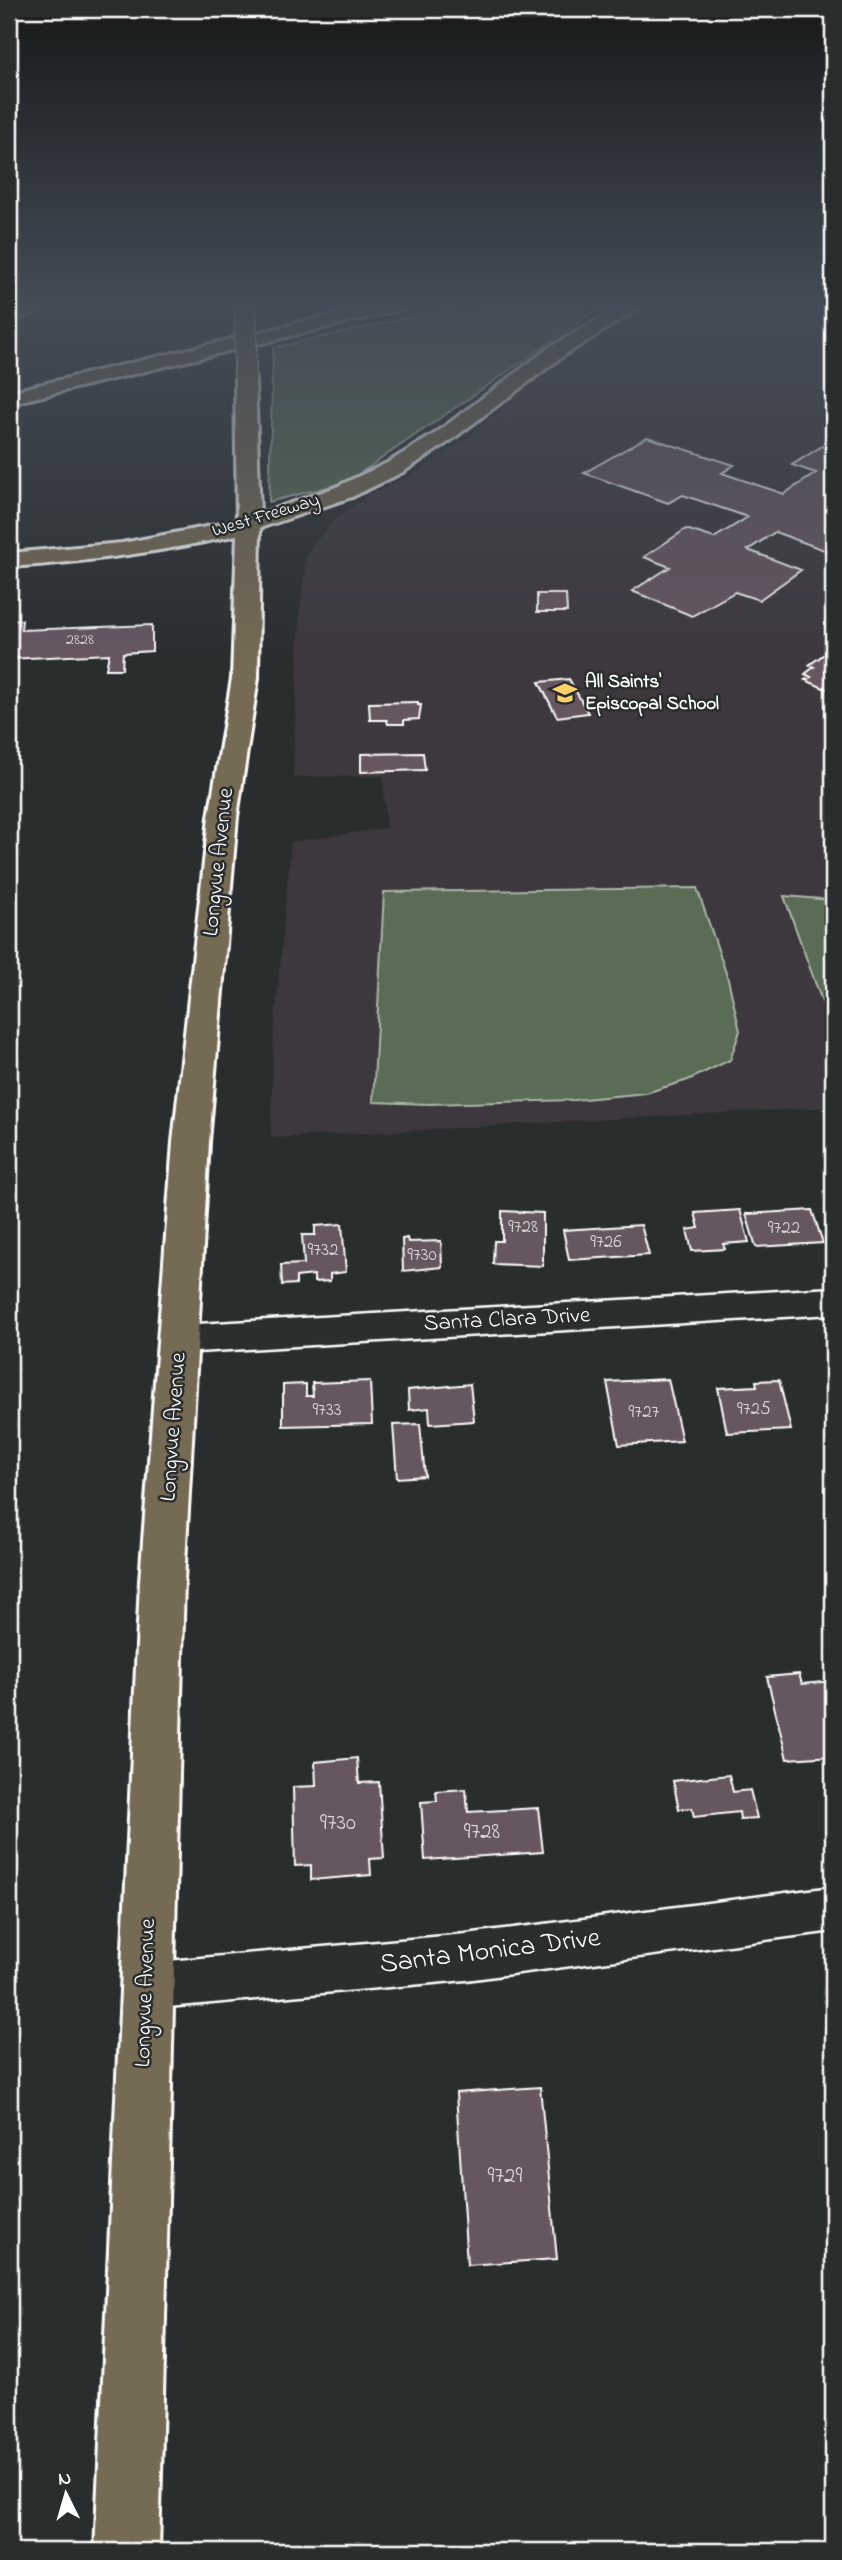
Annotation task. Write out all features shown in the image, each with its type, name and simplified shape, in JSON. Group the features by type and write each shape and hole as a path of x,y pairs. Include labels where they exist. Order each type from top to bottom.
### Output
{"main road":[{"name":"Longvue Avenue","path":"127,2551 162,1581 192,1129 223,817 245,678 249,525 246,424"},
{"name":"West Freeway","path":"9,560 47,558 156,544 249,525 314,503 397,466 459,424"}],"street":[{"name":"Santa Clara Drive","path":"180,1339 833,1301"},
{"name":"Santa Monica Drive","path":"146,1986 466,1957 833,1909"}],"shaded area":[{"name":"All Saints' Episcopal School","path":"483,424 833,424 833,1107 271,1138 273,1043 291,842 386,828 383,776 293,777 300,611 307,552 333,521 368,495 414,474"}],"green space":[{"path":"271,424 431,424 347,482 269,502"},
{"path":"697,888 728,979 740,1031 730,1060 688,1080 646,1093 574,1100 430,1104 373,1102 384,892"},
{"path":"784,896 833,900 833,1032"}],"building":[{"path":"647,437 734,465 722,473 784,494 816,473 792,465 827,443 833,444 833,547 827,551 775,532 748,550 801,570 759,600 735,592 692,616 632,591 670,567 644,557 686,529 714,538 748,517 683,495 668,503 584,473"},
{"path":"537,594 566,594 567,612 537,612"},
{"path":"9,620 22,620 21,630 152,625 152,651 123,653 122,669 106,669 109,654 9,659"},
{"path":"833,648 833,692 805,680 811,677 805,674 814,667 809,665"},
{"path":"569,679 588,713 557,717 539,682"},
{"path":"418,702 418,705 421,705 419,719 404,720 404,724 370,720 369,703"},
{"path":"423,753 425,770 361,772 361,754"},
{"path":"740,1210 749,1242 723,1244 725,1249 692,1251 687,1230 699,1228 695,1213"},
{"path":"812,1210 823,1243 756,1247 746,1214"},
{"path":"502,1211 543,1213 543,1266 493,1264 494,1241 502,1241"},
{"path":"342,1224 346,1272 330,1274 330,1281 314,1282 314,1275 296,1277 296,1284 282,1285 281,1265 304,1264 302,1235 315,1235 315,1226"},
{"path":"641,1225 649,1255 569,1260 563,1230"},
{"path":"407,1238 408,1242 441,1241 442,1267 403,1271 402,1239"},
{"path":"668,1379 682,1441 619,1445 607,1382"},
{"path":"779,1380 791,1430 727,1433 718,1388 757,1386 756,1381"},
{"path":"370,1381 372,1424 283,1426 283,1385 306,1384 306,1396 313,1396 312,1383"},
{"path":"470,1384 474,1421 430,1424 429,1408 409,1410 408,1390"},
{"path":"420,1424 425,1476 397,1478 393,1425"},
{"path":"799,1674 802,1684 833,1681 833,1756 787,1759 767,1677"},
{"path":"357,1758 359,1783 379,1782 384,1858 370,1859 371,1875 311,1880 311,1865 295,1866 293,1787 316,1786 315,1762"},
{"path":"729,1775 733,1792 750,1790 757,1818 740,1819 739,1812 694,1817 692,1808 679,1809 673,1781"},
{"path":"466,1789 468,1812 538,1808 543,1852 425,1860 421,1802 437,1801 436,1791"},
{"path":"540,2087 557,2259 467,2265 456,2093"}],"place":[{"name":"All Saints' Episcopal School","path":"565,693"}]}
